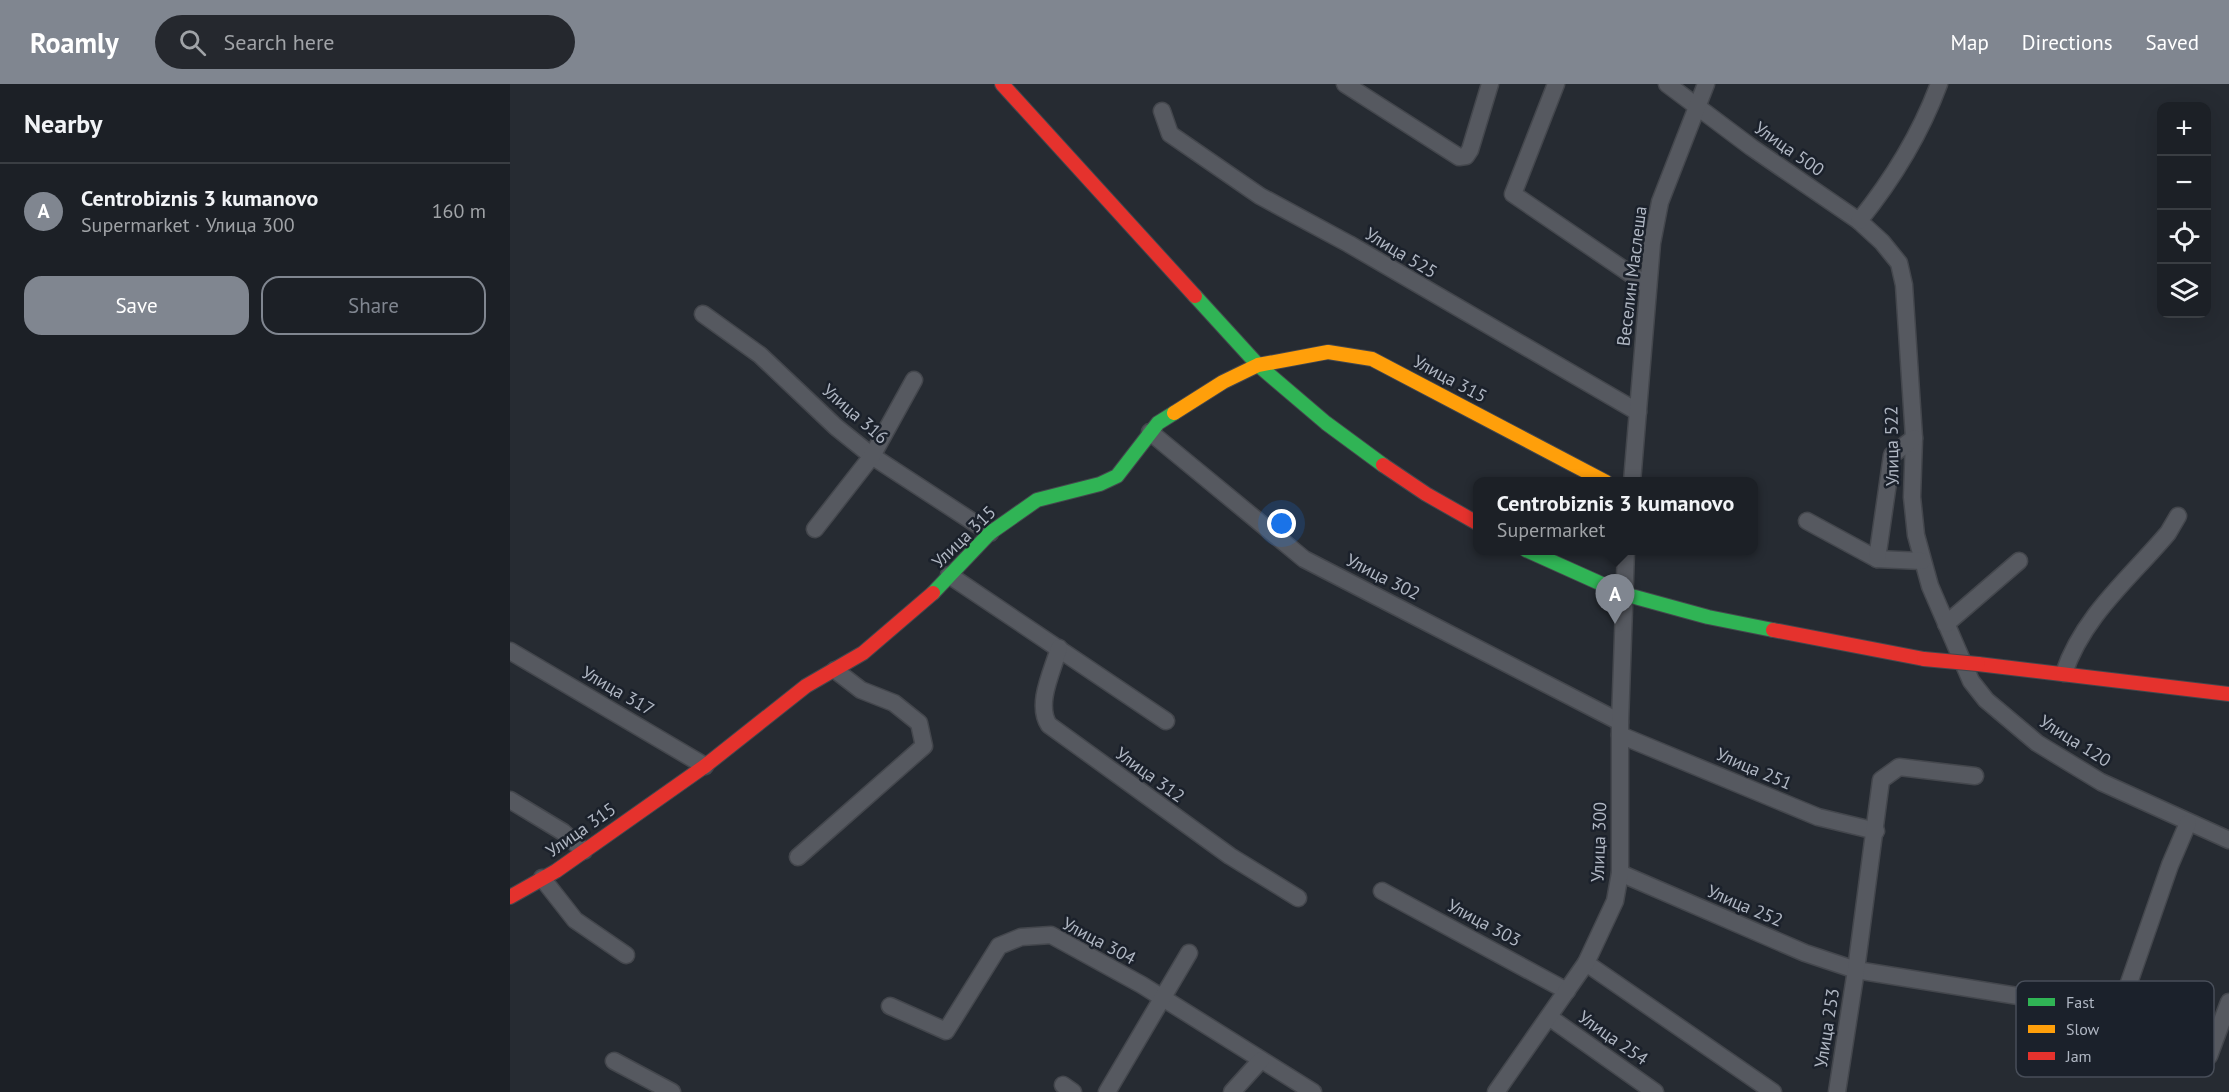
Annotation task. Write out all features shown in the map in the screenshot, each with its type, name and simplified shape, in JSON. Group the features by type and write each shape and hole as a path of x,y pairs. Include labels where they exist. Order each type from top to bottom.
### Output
{"main road":[{"path":"1002,84 1258,365 1326,423 1373,458 1426,494 1473,521"},
{"name":"Улица 315","path":"510,897 584,851 705,766 806,686 863,653 896,628 990,533 1037,500 1100,484 1117,476 1158,423 1186,403 1258,365 1328,352 1372,359 1595,477"},
{"path":"1537,555 1624,594 1771,631 1924,659 2064,673 2229,694"}],"street":[{"path":"1346,84 1459,157 1466,156 1470,150 1490,84"},
{"path":"1556,84 1513,194 1648,286"},
{"path":"1667,84 1698,108"},
{"name":"Веселин Маслеша","path":"1632,477 1652,243 1660,202 1706,84"},
{"path":"1859,221 1886,188 1908,150 1939,84"},
{"name":"Улица 500","path":"1698,108 1859,221"},
{"name":"Улица 525","path":"1162,111 1170,134 1260,196 1349,244 1638,412"},
{"name":"Улица 522","path":"1859,221 1882,242 1899,263 1904,285 1914,438 1912,496 1916,535 1922,561 1946,624"},
{"name":"Улица 316","path":"703,315 760,355 836,427 872,456 990,533"},
{"path":"815,530 872,456 914,380"},
{"name":"Улица 302","path":"1150,432 1304,559 1620,728"},
{"path":"1877,560 1892,455 1914,438"},
{"path":"2064,673 2071,652 2085,627 2168,533 2178,516"},
{"path":"1807,521 1877,560 1922,561"},
{"path":"1624,594 1626,555"},
{"path":"1946,624 2019,561"},
{"path":"949,575 1166,721"},
{"name":"Улица 300","path":"1496,1092 1586,963 1615,901 1620,873 1620,728 1624,594"},
{"name":"Улица 120","path":"1946,624 1971,681 1986,700 2037,743 2101,782 2229,840"},
{"name":"Улица 312","path":"1059,648 1043,705 1044,718 1049,725 1230,856 1298,898"},
{"name":"Улица 317","path":"510,651 705,766"},
{"path":"798,857 924,746 919,723 894,703 861,690 835,670"},
{"name":"Улица 251","path":"1620,728 1818,817 1876,831"},
{"path":"1856,970 1881,780 1899,767 1975,776"},
{"path":"510,800 563,832 584,851"},
{"name":"Улица 252","path":"2130,981 2170,865 2188,823"},
{"name":"Улица 252","path":"1620,873 1806,953 1856,970 2016,996"},
{"path":"542,878 575,920 626,955"},
{"name":"Улица 303","path":"1382,891 1567,991"},
{"name":"Улица 304","path":"890,1006 946,1031 999,946 1021,937 1051,935 1162,999 1313,1092"},
{"path":"1107,1092 1189,953"},
{"path":"1586,963 1773,1092"},
{"name":"Улица 253","path":"1837,1092 1856,970"},
{"path":"2214,1041 2229,1002"},
{"name":"Улица 254","path":"1549,1017 1655,1092"},
{"path":"1232,1092 1260,1060"},
{"path":"614,1061 672,1092"}],"traffic: fast":[{"path":"1195,296 1258,365 1326,423 1383,465"},
{"path":"933,593 990,533 1037,500 1100,484 1117,476 1158,423 1174,413"},
{"path":"1537,555 1624,594 1708,617 1773,630"}],"traffic: slow":[{"path":"1174,413 1223,382 1258,365 1328,352 1372,359 1596,477"}],"traffic: jam":[{"path":"1002,84 1195,296"},
{"path":"1383,465 1426,494 1473,521"},
{"path":"510,897 556,871 705,766 806,686 863,653 933,593"},
{"path":"1773,630 1924,659"},
{"path":"1924,659 1978,664"},
{"path":"1978,664 2229,694"}],"place":[{"name":"Centrobiznis 3 kumanovo","path":"1615,624"}]}
